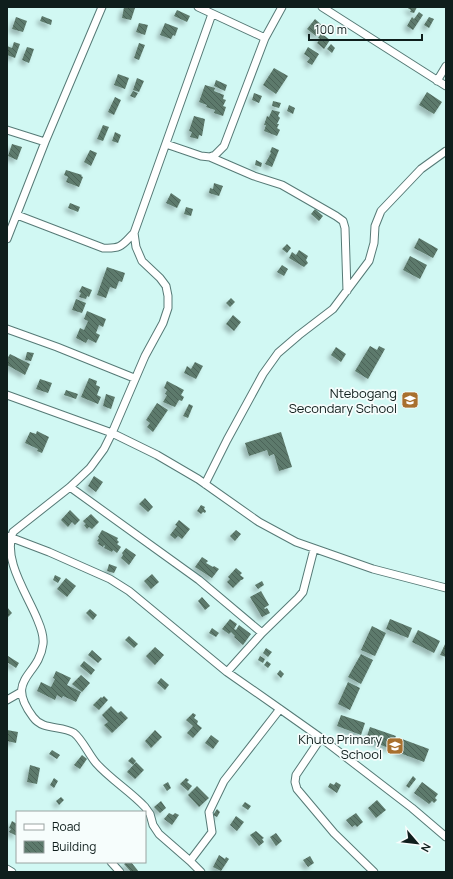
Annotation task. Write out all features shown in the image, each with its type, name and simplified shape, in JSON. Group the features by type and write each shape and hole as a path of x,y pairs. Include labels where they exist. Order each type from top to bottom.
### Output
{"street":[{"path":"7,239 45,142 102,7"},
{"path":"198,7 265,38"},
{"path":"210,157 215,155 224,146 265,38 282,7"},
{"path":"322,7 446,86"},
{"path":"17,215 103,248 114,249 120,247 134,233 212,14"},
{"path":"437,81 446,66"},
{"path":"7,130 45,142"},
{"path":"166,144 201,156 210,157 254,176 282,185 336,216 343,222 345,228 347,291"},
{"path":"205,484 227,440 264,374 278,353 332,309 369,261 374,243 375,226 381,211 421,169 446,152"},
{"path":"134,233 136,247 142,261 160,278 166,286 168,308 163,323 134,378 104,449 90,468 70,487 16,529 9,537 11,554 16,571 35,614 44,642 40,657 22,686 22,692 26,706 38,723 43,726 76,735 95,762 145,807 150,814 153,825 159,834 190,861 200,872"},
{"path":"7,329 134,378"},
{"path":"7,395 112,433 156,455 205,484 280,535 314,549 373,569 446,588"},
{"path":"70,487 199,580 262,633"},
{"path":"9,537 49,552 118,583 130,591 227,672 321,738 446,836"},
{"path":"227,672 262,633 303,592 314,549"},
{"path":"7,700 22,692"},
{"path":"190,861 212,832 209,812 224,781 280,708"},
{"path":"321,738 296,775 295,782 297,789 334,833 374,872"},
{"path":"112,863 120,872"},
{"path":"7,869 12,872"}],"building":[{"path":"124,7 135,8 131,20 122,18"},
{"path":"406,7 417,7 414,13 410,12 411,10"},
{"path":"177,10 190,16 187,22 174,16"},
{"path":"419,12 423,15 413,30 407,26 412,17 414,19"},
{"path":"42,16 52,20 51,25 40,21"},
{"path":"16,17 27,21 23,32 12,29"},
{"path":"429,17 434,19 429,28 424,25"},
{"path":"315,19 324,27 316,36 307,29"},
{"path":"139,23 148,25 145,35 136,32"},
{"path":"165,23 178,28 175,36 173,35 171,39 160,35"},
{"path":"321,33 330,40 324,49 317,43 320,39 318,38"},
{"path":"14,42 20,44 15,58 7,55 7,46 12,48"},
{"path":"139,43 145,45 139,60 134,58"},
{"path":"331,44 335,48 332,53 327,49"},
{"path":"27,47 34,49 29,63 22,60"},
{"path":"308,47 319,54 312,65 307,62 310,58 304,54"},
{"path":"274,68 288,76 276,94 263,85"},
{"path":"118,74 129,78 125,89 114,85"},
{"path":"137,78 144,81 139,92 133,90"},
{"path":"216,80 227,85 225,91 214,86"},
{"path":"205,85 215,88 214,91 224,95 223,99 226,100 223,106 226,107 223,116 214,113 215,110 206,107 207,105 199,102"},
{"path":"133,91 138,93 135,98 130,96"},
{"path":"427,92 442,102 434,114 419,105"},
{"path":"254,93 262,96 259,103 252,100"},
{"path":"115,97 121,100 114,115 108,112"},
{"path":"273,101 281,103 279,108 272,106"},
{"path":"289,105 295,108 293,114 287,111"},
{"path":"272,110 280,112 278,116 280,118 277,124 279,124 277,128 280,130 277,136 264,131 267,116 269,117"},
{"path":"194,116 205,119 202,136 199,135 198,139 190,137 192,132 189,131"},
{"path":"103,125 109,127 103,141 97,139"},
{"path":"115,132 121,135 118,143 112,141"},
{"path":"12,144 22,147 17,160 8,156"},
{"path":"272,147 279,150 272,167 265,164 271,153"},
{"path":"90,150 97,153 91,166 84,162"},
{"path":"256,160 262,163 261,167 255,165"},
{"path":"66,170 82,175 81,176 83,177 79,187 66,182 68,177 64,175"},
{"path":"214,183 223,186 219,196 209,193 210,188 213,189"},
{"path":"171,193 181,200 177,208 166,203"},
{"path":"70,203 80,207 78,212 68,208"},
{"path":"186,207 193,209 191,216 184,214"},
{"path":"315,209 323,216 319,221 311,214"},
{"path":"419,238 438,249 433,258 414,248"},
{"path":"287,244 291,248 287,253 282,249"},
{"path":"299,250 308,256 306,260 308,263 304,267 289,258 292,252 296,255"},
{"path":"410,256 427,265 420,279 403,270"},
{"path":"282,265 288,269 284,276 277,272"},
{"path":"107,267 125,273 122,282 119,281 116,289 110,287 106,298 97,295"},
{"path":"82,286 92,290 89,297 87,296 86,299 79,297 81,293 79,292"},
{"path":"231,298 235,302 230,307 226,303"},
{"path":"76,299 86,303 82,313 72,310"},
{"path":"87,311 106,319 103,327 99,325 96,333 100,335 96,343 88,339 86,343 76,338 80,328 84,330 88,321 84,319"},
{"path":"233,315 241,322 234,331 226,324"},
{"path":"370,346 377,350 379,346 385,349 368,379 355,371"},
{"path":"336,347 346,354 341,362 331,355"},
{"path":"27,352 34,353 31,361 25,360"},
{"path":"10,354 30,364 25,375 7,365 7,359"},
{"path":"195,362 203,366 196,379 184,373 187,366 191,369"},
{"path":"89,378 97,381 96,385 100,387 97,395 101,397 98,404 81,397"},
{"path":"40,379 52,383 48,393 36,389"},
{"path":"167,381 184,390 181,395 184,397 182,401 179,400 175,407 163,402 167,395 165,394 167,390 164,388"},
{"path":"66,390 78,394 76,399 64,395"},
{"path":"106,394 115,397 111,409 103,406"},
{"path":"157,403 168,410 153,432 147,427 150,423 146,420"},
{"path":"189,404 193,406 188,418 183,416"},
{"path":"37,431 49,437 42,453 37,451 38,449 25,443 30,432 36,434"},
{"path":"281,432 292,467 279,471 274,454 269,456 267,450 249,456 245,443"},
{"path":"94,476 103,482 96,492 88,486"},
{"path":"145,498 153,507 148,512 139,504"},
{"path":"201,505 205,507 204,509 206,511 205,513 203,512 201,514 197,511"},
{"path":"70,510 80,520 75,525 72,522 68,527 61,520"},
{"path":"91,514 99,522 92,529 89,527 87,529 84,525 86,524 83,521"},
{"path":"179,520 190,529 182,539 178,536 175,539 170,535 177,526 175,525"},
{"path":"102,530 118,538 117,540 119,542 117,544 121,547 117,553 113,550 112,552 104,548 104,545 103,547 98,544 98,537"},
{"path":"236,530 241,534 235,541 230,536"},
{"path":"126,548 136,555 129,565 121,558 123,555 122,553"},
{"path":"202,557 208,561 206,563 219,569 212,578 195,567"},
{"path":"109,564 117,567 114,573 107,571"},
{"path":"236,568 242,573 240,575 244,578 233,588 227,582 230,579 228,577"},
{"path":"152,574 159,582 151,589 144,581"},
{"path":"55,575 61,578 58,583 53,580"},
{"path":"66,578 76,586 67,597 57,589"},
{"path":"262,581 264,585 258,589 255,585"},
{"path":"261,591 269,605 264,608 267,608 270,613 262,617 250,597"},
{"path":"202,597 210,606 205,610 198,601"},
{"path":"7,607 12,613 7,618"},
{"path":"90,609 97,615 93,620 86,613"},
{"path":"230,619 237,624 234,629 236,630 239,625 251,634 243,645 231,632 229,634 222,629"},
{"path":"390,619 412,628 408,638 386,629"},
{"path":"372,626 386,633 375,656 361,650"},
{"path":"212,628 219,633 216,637 209,633"},
{"path":"418,630 440,641 434,653 412,642"},
{"path":"129,636 138,644 134,648 125,640"},
{"path":"446,642 446,657 440,655"},
{"path":"155,647 164,655 155,665 146,656"},
{"path":"266,648 272,652 268,657 263,653"},
{"path":"92,650 102,659 98,663 88,655"},
{"path":"361,654 373,660 361,684 348,677"},
{"path":"8,656 19,663 16,668 7,662"},
{"path":"260,656 265,659 263,663 258,660"},
{"path":"84,661 95,670 91,675 80,666"},
{"path":"267,661 271,664 268,668 264,665"},
{"path":"280,670 284,674 281,678 277,674"},
{"path":"56,671 71,678 67,685 81,692 76,702 57,695 55,700 37,691 41,682 51,687 55,679 53,678"},
{"path":"81,675 90,683 82,692 72,684"},
{"path":"161,678 169,685 165,690 157,683"},
{"path":"348,682 360,688 350,710 338,704"},
{"path":"104,696 108,700 99,710 93,705"},
{"path":"111,706 118,713 121,711 128,718 112,733 104,725 108,722 102,715"},
{"path":"193,713 196,715 194,718 198,721 197,724 202,728 193,738 187,733 193,726 186,720"},
{"path":"341,715 365,723 361,735 337,726"},
{"path":"370,727 396,736 391,749 366,739"},
{"path":"7,730 18,732 16,743 7,741"},
{"path":"155,730 162,737 151,748 145,741"},
{"path":"211,735 219,741 213,749 205,743"},
{"path":"402,739 429,749 424,762 397,752"},
{"path":"52,750 60,755 57,759 49,754"},
{"path":"82,755 87,759 80,769 74,765"},
{"path":"132,757 136,761 133,765 128,761"},
{"path":"136,762 144,770 135,779 127,772"},
{"path":"30,765 40,768 37,784 27,782"},
{"path":"413,776 416,779 409,788 406,786"},
{"path":"54,778 58,781 54,788 50,785"},
{"path":"186,778 189,780 187,782 192,786 188,791 180,784"},
{"path":"168,782 171,788 167,791 163,785"},
{"path":"336,782 341,785 337,793 328,787 330,783 334,785"},
{"path":"422,782 438,794 435,798 437,800 434,803 432,801 429,804 414,793"},
{"path":"197,786 209,798 199,807 188,795"},
{"path":"61,797 64,800 59,805 56,801"},
{"path":"377,800 386,810 376,818 368,808"},
{"path":"161,801 166,808 160,813 154,807"},
{"path":"245,802 251,806 248,810 242,806"},
{"path":"217,809 220,812 217,817 213,815"},
{"path":"169,813 179,815 172,825 164,819"},
{"path":"356,813 363,822 357,827 355,825 352,827 346,820"},
{"path":"236,816 244,822 237,831 230,825"},
{"path":"12,821 16,823 16,836 9,832 11,829 9,828"},
{"path":"256,831 264,838 262,839 264,842 259,846 250,835"},
{"path":"276,833 282,841 276,846 270,837"},
{"path":"219,855 225,859 226,857 229,859 221,871 213,867"},
{"path":"310,856 314,863 308,867 303,860"},
{"path":"132,863 139,872 131,872 124,864"}],"place":[{"name":"Ntebogang Secondary School","path":"410,400"},
{"name":"Khuto Primary School","path":"395,746"}]}
